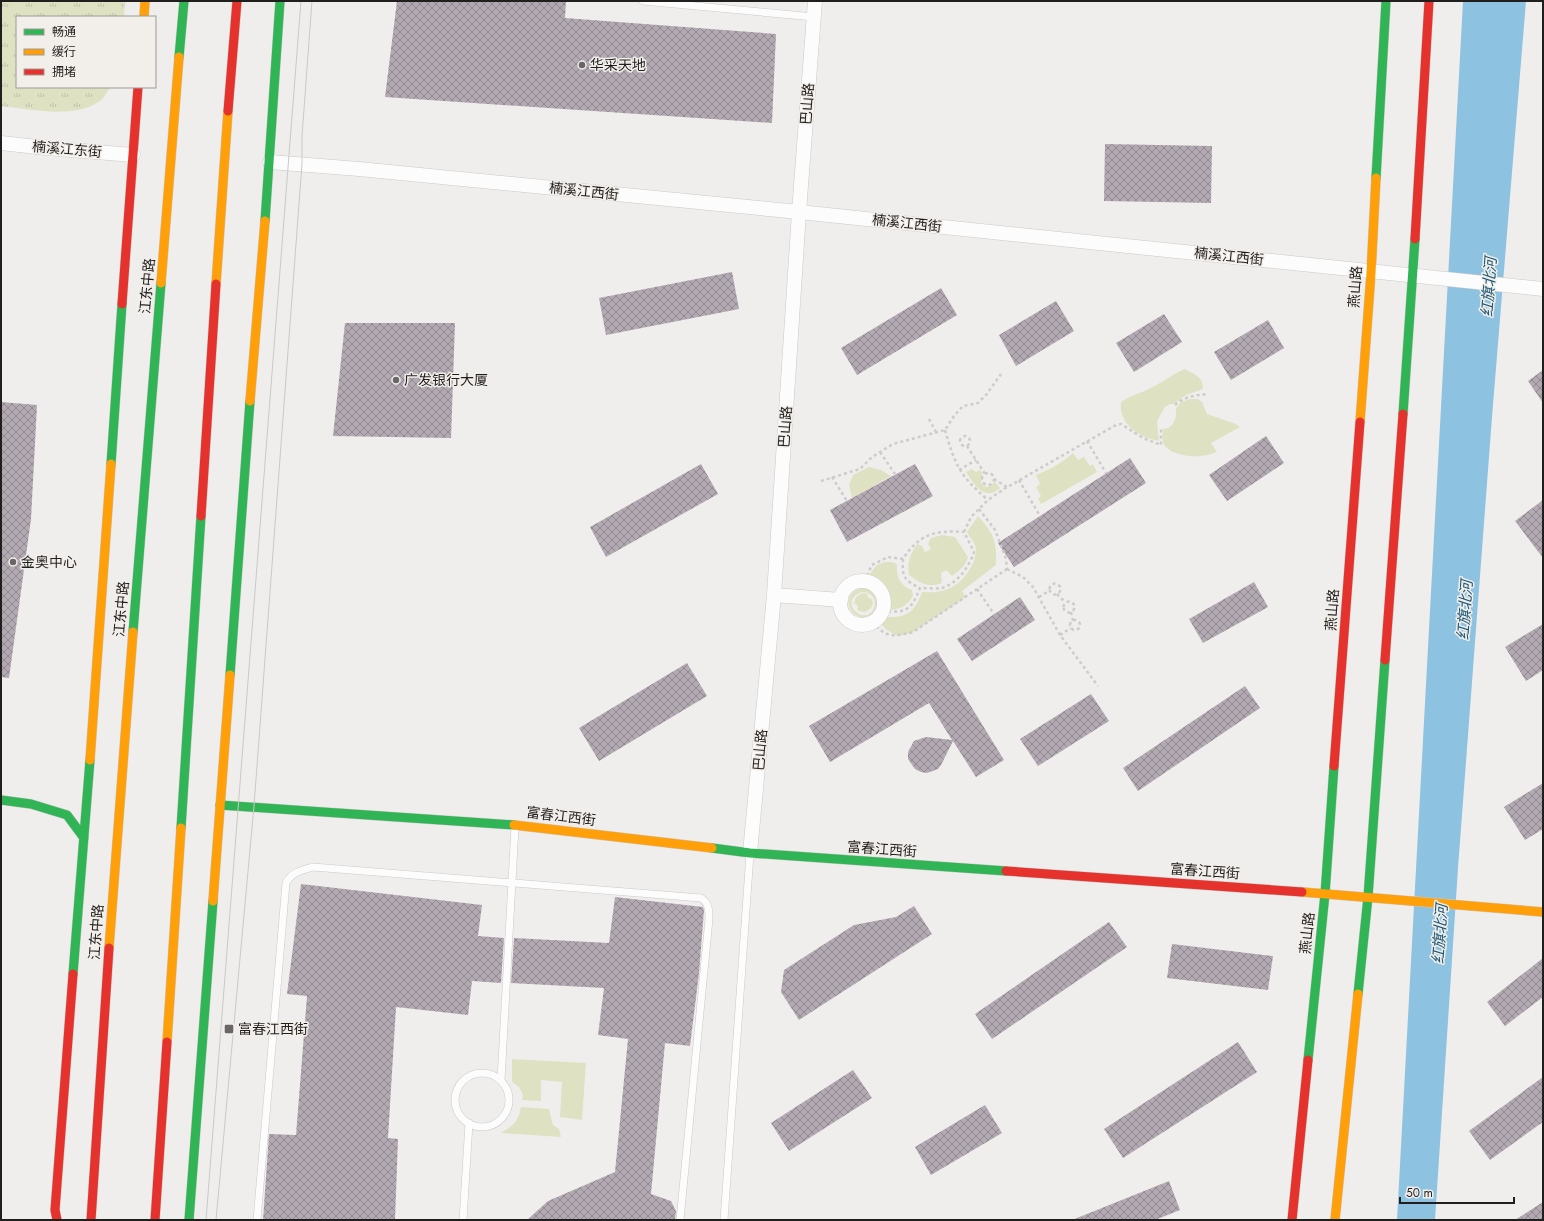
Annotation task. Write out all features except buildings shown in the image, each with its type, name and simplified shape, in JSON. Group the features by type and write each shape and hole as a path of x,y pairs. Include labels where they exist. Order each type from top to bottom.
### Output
{"main road":[{"path":"144,16 145,1"},
{"name":"江东中路","path":"91,1220 120,799 184,1"},
{"path":"155,1220 182,824 223,165 237,1"},
{"path":"189,1220 249,412 270,162 280,1"},
{"name":"燕山路","path":"1292,1220 1325,894 1371,271 1386,1"},
{"path":"1336,1220 1368,897 1413,275 1429,1"},
{"name":"江东中路","path":"57,1220 55,1210 84,838 138,88"},
{"path":"1,800 31,804 67,815 84,838"},
{"name":"富春江西街","path":"220,805 516,824 750,853 1368,897 1543,912"}],"street":[{"name":"巴山路","path":"750,853 774,595 799,212 815,1"},
{"name":"楠溪江东街","path":"1,143 133,155"},
{"name":"楠溪江西街","path":"270,162 374,170 799,212 1543,289"},
{"path":"864,581 874,585 880,590 883,596 884,604 878,617 872,622 859,624 853,622 843,613 841,600 847,587 853,583 864,581"},
{"path":"774,595 841,600"}],"lane":[{"path":"643,1 814,18"},
{"path":"501,1080 516,824"},
{"path":"724,1220 750,853"},
{"path":"257,1220 286,883 290,876 300,871 313,868 701,898 706,902 708,919 680,1220"},
{"path":"475,1073 494,1075 501,1080 509,1095 509,1103 506,1112 501,1119 494,1124 477,1126 469,1123 462,1117 457,1109 455,1101 456,1091 460,1083 475,1073"},
{"path":"463,1220 469,1123"}],"path":[{"path":"821,481 860,469 872,457 893,444 945,430 962,406 978,403 986,395 1001,374"},
{"path":"1174,405 1189,397 1208,394"},
{"path":"929,419 936,432"},
{"path":"964,532 971,517 988,500 1007,487 1114,426 1121,424 1143,438 1161,445 1161,429"},
{"path":"945,430 954,460 959,470 976,490 988,500"},
{"path":"963,436 969,438 970,442 967,446 962,446 960,444 960,439 963,436"},
{"path":"1087,441 1106,473"},
{"path":"967,446 986,474"},
{"path":"880,452 896,474"},
{"path":"959,470 976,460"},
{"path":"994,480 990,485 984,484 982,478 986,474 992,474 994,480 1007,487"},
{"path":"832,477 847,501"},
{"path":"1019,480 1040,516"},
{"path":"979,509 995,530 1006,559 1007,569"},
{"path":"946,531 964,532 974,552 970,563 957,579 942,588 920,588 909,583 902,573 903,559 907,552 924,536 946,531"},
{"path":"864,581 872,565 888,558 903,559"},
{"path":"872,622 882,632 898,636 913,632 1007,569"},
{"path":"1007,569 1023,577 1033,587 1060,635 1098,686"},
{"path":"1039,597 1049,591 1050,585 1054,584 1058,584 1060,589 1057,594"},
{"path":"882,611 901,612 914,603 920,588"},
{"path":"977,589 994,614"},
{"path":"1049,591 1052,594 1057,594 1065,602 1069,601 1074,604 1073,610 1070,612"},
{"path":"1065,602 1063,606 1064,610 1070,612"},
{"path":"1070,612 1073,621 1070,624 1071,628"},
{"path":"1060,635 1071,628 1075,630 1078,628 1078,621 1073,621"}],"green space":[{"path":"1,1 125,1 124,16 16,16 16,88 110,88 104,97 83,109 69,111 41,111 1,106"},
{"path":"1185,369 1202,381 1203,389 1186,395 1174,404 1170,404 1165,407 1157,421 1159,441 1145,437 1132,429 1123,417 1121,402 1131,396 1154,387"},
{"path":"1190,399 1198,399 1202,402 1207,414 1236,424 1240,427 1211,443 1217,452 1200,456 1188,456 1171,451 1166,447 1163,439 1163,429 1170,427 1174,422 1176,408 1181,402"},
{"path":"1073,453 1078,460 1084,457 1090,466 1093,464 1097,472 1041,504 1038,499 1041,496 1036,487 1040,484 1036,475 1055,466"},
{"path":"869,467 881,470 891,476 852,498 849,485 853,475"},
{"path":"972,469 976,472 980,470 982,473 981,483 984,486 988,487 995,482 1000,488 995,492 989,493 985,493 980,490 966,472"},
{"path":"978,516 988,528 993,538 996,550 996,565 962,591 966,597 913,632 898,636 887,630 881,624 886,617 905,615 913,609 922,592 939,592 946,590 964,578 973,563 976,552 976,547 967,532"},
{"path":"942,535 955,537 968,557 966,563 952,576 946,570 941,573 942,583 929,585 921,583 909,575 908,566 911,555 917,544 922,546 925,552 931,549 928,544 931,538"},
{"path":"885,562 897,564 897,573 900,580 904,586 912,590 913,596 911,599 906,605 897,609 890,610 891,604 889,593 883,584 868,576 877,565"},
{"path":"865,587 872,590 879,599 878,609 869,616 862,618 851,611 848,601 853,592","holes":["864,592 870,594 875,601 874,608 870,613 865,615 855,611 852,607 854,596"]},
{"path":"862,593 868,594 867,596 870,599 871,598 873,603 871,608 865,612 859,611 856,604 854,604 856,597"},
{"path":"512,1059 586,1063 582,1120 560,1117 562,1082 541,1080 541,1101 522,1100 523,1095 519,1087 512,1082"},
{"path":"521,1107 549,1109 553,1125 559,1129 561,1137 501,1133 515,1123"}],"water":[{"name":"红旗北河","path":"1463,1 1526,1 1492,417 1458,868 1435,1220 1397,1220"}],"tram line":[{"path":"206,1220 301,1"},
{"path":"216,1220 254,806 302,164 302,136 312,1"}],"traffic: fast":[{"path":"179,57 184,1"},
{"path":"265,221 280,1"},
{"path":"1376,178 1386,1"},
{"path":"1403,414 1415,239"},
{"path":"133,632 161,283"},
{"path":"111,464 122,304"},
{"path":"230,675 250,401"},
{"path":"181,828 201,516"},
{"path":"1358,994 1368,897 1385,660"},
{"path":"73,974 90,760"},
{"path":"1308,1060 1325,894 1334,766"},
{"path":"1,800 31,804 67,815 84,838"},
{"path":"220,805 514,825"},
{"path":"712,848 750,853 1006,871"},
{"path":"189,1220 213,901"}],"traffic: slow":[{"path":"144,16 145,1"},
{"path":"161,283 179,57"},
{"path":"216,284 228,111"},
{"path":"1360,422 1371,273 1376,178"},
{"path":"250,401 265,221"},
{"path":"90,760 111,464"},
{"path":"109,948 133,632"},
{"path":"213,901 230,675"},
{"path":"514,825 712,848"},
{"path":"167,1042 181,828"},
{"path":"1302,892 1543,912"},
{"path":"1335,1220 1358,994"}],"traffic: jam":[{"path":"228,111 237,1"},
{"path":"1415,239 1429,1"},
{"path":"122,304 138,88"},
{"path":"201,516 216,284"},
{"path":"1385,660 1403,414"},
{"path":"1334,766 1360,422"},
{"path":"1006,871 1302,892"},
{"path":"91,1220 109,948"},
{"path":"57,1220 55,1210 73,974"},
{"path":"155,1220 167,1042"},
{"path":"1292,1220 1308,1060"}],"place":[{"name":"华采天地","path":"582,65"},
{"name":"广发银行大厦","path":"396,380"},
{"name":"金奥中心","path":"13,562"},
{"name":"富春江西街","path":"229,1029"}]}
